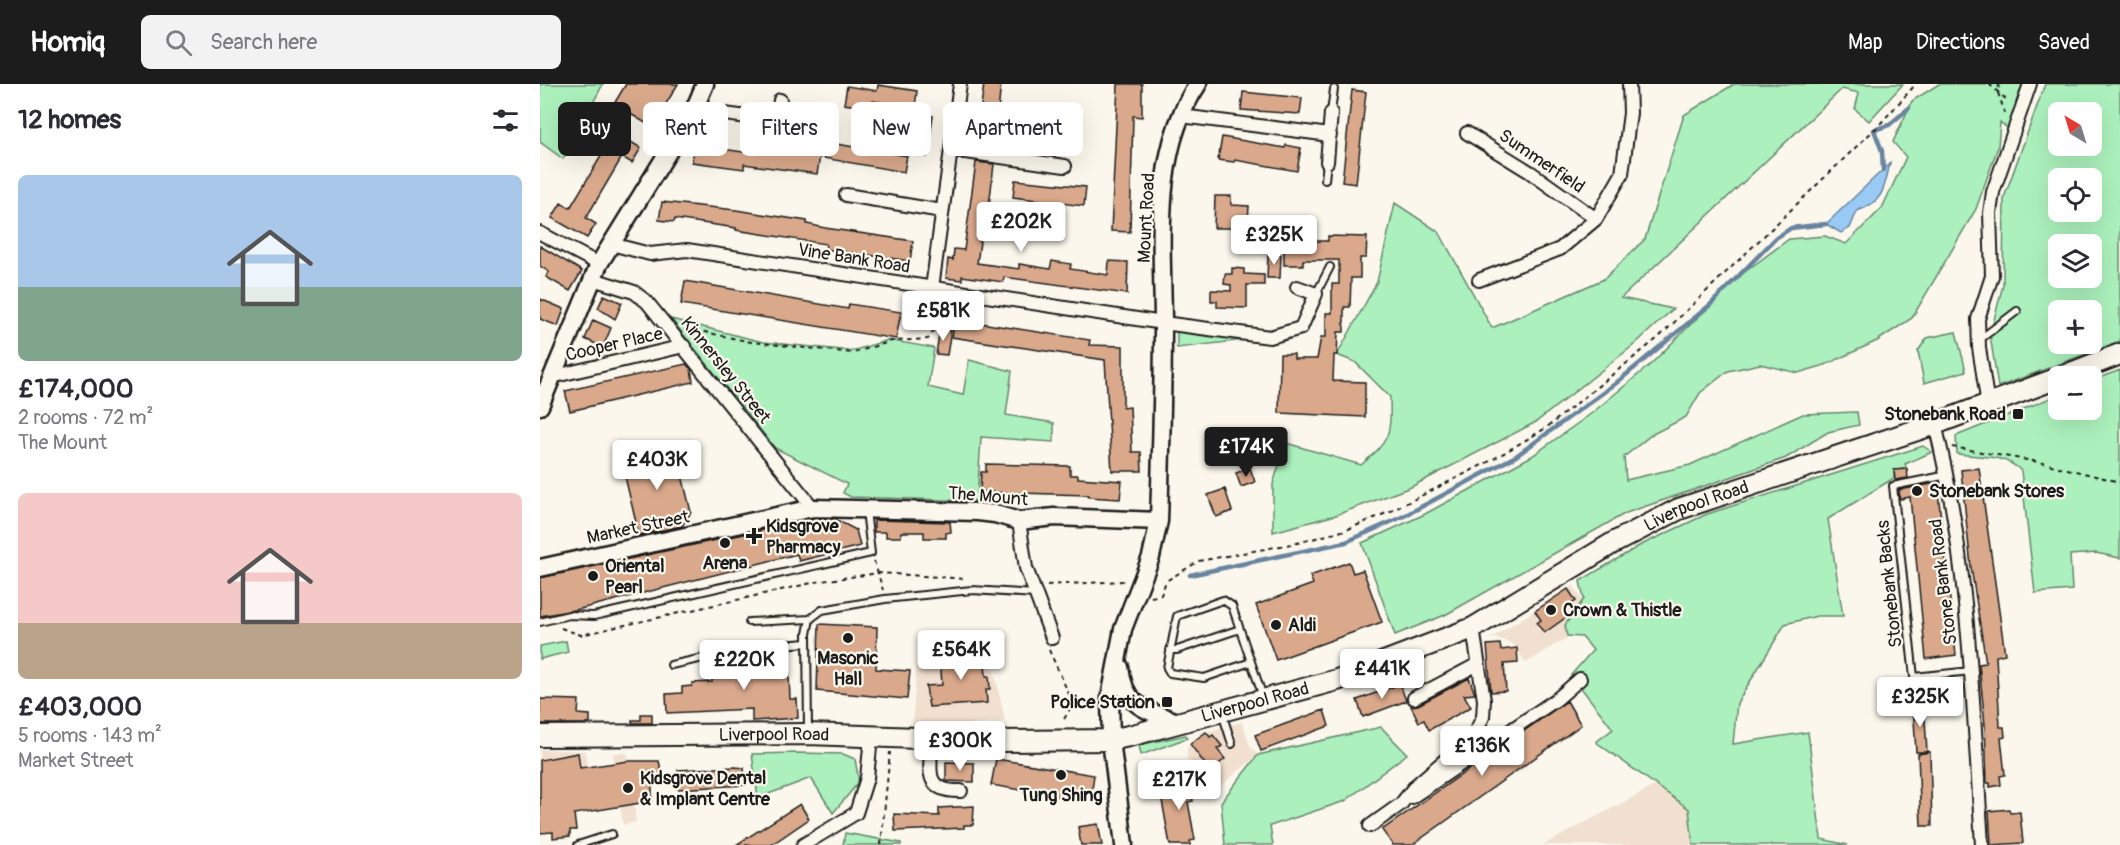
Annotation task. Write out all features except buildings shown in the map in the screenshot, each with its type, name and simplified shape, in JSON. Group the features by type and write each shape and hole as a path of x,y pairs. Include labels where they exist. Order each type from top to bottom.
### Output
{"main road":[{"name":"Liverpool Road","path":"2089,366 2120,354"},
{"name":"Liverpool Road","path":"540,735 808,734 932,740 1111,740 1337,680 1473,628 1613,543 1679,509 1935,424 2048,382"}],"street":[{"path":"697,102 705,84"},
{"path":"958,102 960,84"},
{"name":"Mount Road","path":"1163,323 1162,229 1166,174 1181,116 1198,84"},
{"path":"1479,280 1560,249 1596,219 1622,174 1630,113 1629,84"},
{"path":"1988,405 1978,341 1978,319 1992,276 1990,213 1993,192 2030,84"},
{"path":"1328,162 1331,112"},
{"path":"1181,116 1330,135"},
{"name":"Summerfield","path":"1467,133 1530,172 1596,219"},
{"path":"540,406 596,272 666,156"},
{"path":"932,288 950,156"},
{"path":"994,156 1065,166"},
{"path":"846,195 942,211"},
{"name":"Kinnersley Street","path":"540,233 596,272 634,292 647,302 813,508"},
{"name":"Vine Bank Road","path":"611,244 650,254 687,250 1163,323 1270,337 1301,328 1316,294"},
{"path":"1297,287 1316,294"},
{"path":"1124,845 1111,740 1110,698 1123,629 1151,557 1159,521 1163,323"},
{"name":"Cooper Place","path":"551,377 684,346"},
{"name":"Stone Bank Road","path":"1935,424 1948,475 1960,556 1971,671 1982,845"},
{"name":"The Mount","path":"813,508 978,512 1019,521 1054,517 1159,521"},
{"name":"Market Street","path":"540,568 813,508"},
{"path":"1019,521 1026,568 1052,638"},
{"path":"1401,804 1416,785 1474,735 1483,717 1473,628"},
{"path":"1118,654 1122,685 1130,700 1179,723"},
{"path":"1414,698 1478,664"},
{"path":"1370,826 1557,699 1580,679"},
{"path":"803,845 856,813 867,778 871,737"},
{"path":"932,740 930,774 934,784 944,791 961,791"}],"lane":[{"path":"1331,112 1334,89"},
{"path":"1325,180 1328,162"},
{"path":"1316,294 1330,267"},
{"path":"1978,341 2016,311"},
{"name":"Stonebank Backs","path":"1948,475 1893,486 1911,654 1914,677 1971,671"},
{"path":"540,621 568,615 594,616 871,552 866,509"},
{"path":"749,622 810,619 822,610 885,599 972,590 1033,590"},
{"path":"1251,662 1202,678 1170,673 1167,668 1177,616 1216,601 1223,600 1232,606 1240,629 1251,662 1264,701"},
{"path":"808,734 807,643 810,619"},
{"path":"1170,650 1177,650 1240,629"},
{"path":"671,665 754,647 807,643"},
{"path":"1221,712 1232,744"},
{"path":"578,845 612,834"}],"path":[{"path":"1150,590 1148,595 1151,597 1161,596 1166,582 1199,561 1297,543 1346,530 1391,511 1492,460 1546,428 1658,338 1880,124 1916,84"},
{"path":"1989,84 2020,110"},
{"path":"1998,84 1998,93 2013,133"},
{"path":"664,322 751,342 853,353 892,341 928,339 960,292"},
{"path":"1941,445 2039,462 2120,482"},
{"path":"556,626 581,635 821,581 879,573 977,580"},
{"path":"879,573 885,599"},
{"path":"1033,590 1131,580"},
{"path":"1052,638 1047,646 1073,703 1062,723"},
{"path":"881,845 891,737"}],"shaded area":[{"path":"1573,586 1595,620 1526,663 1513,644 1497,638 1490,639"},
{"path":"918,648 990,652 1005,721 912,728"},
{"path":"1242,722 1250,746 1258,755 1212,793 1206,782 1210,771 1203,762 1192,763 1187,759 1187,748 1206,732"},
{"path":"540,749 585,751 590,783 540,792"},
{"path":"613,753 627,753 636,822 623,825"},
{"path":"1656,785 1689,809 1693,845 1543,845"}],"green space":[{"path":"540,84 603,84 593,102 558,102 558,155 540,142"},
{"path":"1734,84 1903,84 1869,121 1855,109 1859,93 1842,89 1621,298 1673,309 1635,344 1536,422 1411,487 1336,515 1273,532 1273,484 1286,443 1361,465 1378,450 1387,436 1390,397 1355,362 1337,355 1377,282 1395,203 1439,232 1492,328 1604,279 1645,239 1684,115"},
{"path":"1939,84 2029,84 2013,133 2000,122 1998,147 1976,209 1912,318 1877,341 1825,365 1798,373 1760,364 1728,371 1700,393 1686,417 1651,435 1624,457 1626,480 1690,465 1803,414 1857,412 1859,425 1828,432 1786,458 1626,513 1445,615 1395,635 1362,543 1425,514 1532,456 1592,413 1651,364 1738,277 1789,239 1825,236 1846,244 1882,208 1906,157 1893,142 1912,101"},
{"path":"2045,84 2120,84 2120,341 2102,348 2102,300 2048,300 2048,354 2086,354 2048,366 2048,368 1998,387 1990,335 2003,285 2004,198"},
{"path":"671,319 763,342 852,351 888,340 934,348 928,387 963,395 969,360 1012,371 1006,415 1054,423 1054,442 981,437 977,501 851,497 843,493 847,484 775,448"},
{"path":"1177,325 1270,337 1177,348"},
{"path":"1956,332 1966,371 1924,383 1918,351 1927,338"},
{"path":"2120,370 2120,558 2096,553 2070,555 2072,590 2035,593 2021,471 1999,459 1957,454 1956,436 2048,399 2048,420 2102,420 2102,377"},
{"path":"1923,446 1932,452 1905,464 1907,469 1894,470 1894,478 1828,519 1843,616 1817,616 1785,624 1737,703 1733,744 1808,732 1821,839 1848,845 1693,845 1689,809 1596,742 1613,729 1571,675 1593,650 1582,637 1567,636 1565,625 1584,599 1580,581 1639,546 1707,514"},
{"path":"566,641 568,652 540,659 540,646"},
{"path":"1381,727 1407,754 1345,801 1270,826 1273,845 1225,845 1221,802 1258,755"},
{"path":"1186,735 1187,738 1141,755 1139,745"},
{"path":"752,754 843,754 855,759 859,782 833,813 811,778 758,798"},
{"path":"845,833 901,843 901,845 843,845"}],"water":[{"path":"1890,163 1882,193 1873,203 1857,211 1850,228 1841,233 1826,224"}],"waterway":[{"path":"1883,170 1882,151 1874,130 1889,125 1909,108"},
{"path":"1190,575 1346,542 1404,516 1516,456 1615,384 1710,305 1776,238 1791,228 1826,224"}],"place":[{"name":"Stonebank Road","path":"2018,414"},
{"name":"Stonebank Stores","path":"1917,491"},
{"name":"Kidsgrove Pharmacy","path":"754,536"},
{"name":"Arena","path":"725,543"},
{"name":"Oriental Pearl","path":"593,576"},
{"name":"Crown & Thistle","path":"1551,610"},
{"name":"Aldi","path":"1276,625"},
{"name":"Masonic Hall","path":"848,638"},
{"name":"Police Station","path":"1167,702"},
{"name":"Tung Shing","path":"1061,775"},
{"name":"Kidsgrove Dental & Implant Centre","path":"628,788"}]}
